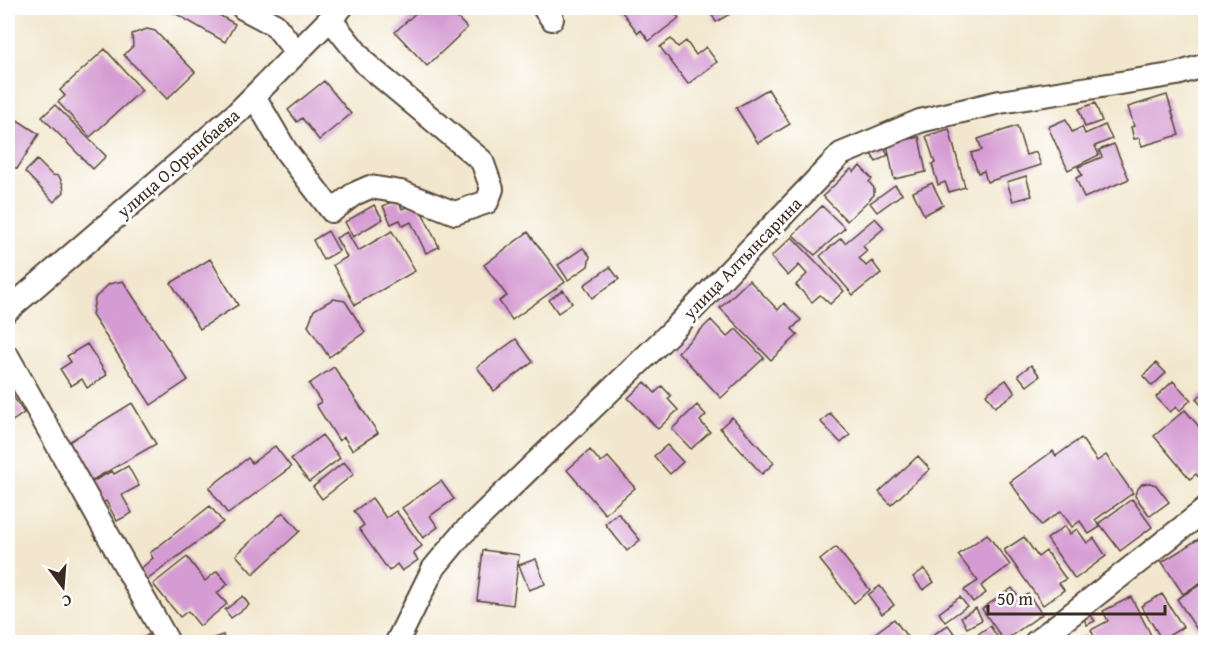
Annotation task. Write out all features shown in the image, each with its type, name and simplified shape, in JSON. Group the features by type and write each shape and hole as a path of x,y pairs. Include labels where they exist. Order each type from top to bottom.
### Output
{"street":[{"path":"243,8 274,25 297,53"},
{"path":"254,96 286,151 332,211 354,194 370,187 401,192 455,213 487,202 492,189 482,161 366,64 335,13"},
{"name":"улица О.Орынбаева","path":"8,310 254,96 335,13"},
{"name":"улица Алтынсарина","path":"397,642 433,568 462,534 672,331 841,154 920,121 1000,102 1177,74 1206,65"},
{"path":"8,357 168,642"},
{"path":"1036,642 1206,509"}],"building":[{"path":"166,8 207,8 235,24 225,42"},
{"path":"421,8 448,8 467,28 427,66 395,32"},
{"path":"619,8 670,8 679,18 649,41 641,30 638,33"},
{"path":"708,8 733,8 735,11 716,22"},
{"path":"147,29 155,31 195,72 167,99 124,55 133,46 132,34"},
{"path":"671,39 678,47 686,41 696,55 706,47 717,62 688,84 660,47"},
{"path":"105,49 142,90 90,137 58,102 65,96 60,90"},
{"path":"324,81 351,114 319,140 302,118 297,122 288,110"},
{"path":"768,89 790,124 758,143 736,108"},
{"path":"1167,95 1179,135 1142,146 1139,138 1134,139 1131,127 1134,126 1128,107"},
{"path":"1095,103 1102,121 1085,127 1079,109"},
{"path":"55,105 106,156 93,169 42,117"},
{"path":"8,114 39,134 17,169 8,163"},
{"path":"1066,119 1072,132 1082,127 1085,134 1105,125 1112,139 1095,146 1099,155 1068,170 1048,127"},
{"path":"1017,126 1026,155 1036,152 1041,165 987,182 984,171 978,173 971,153 982,150 978,139"},
{"path":"949,129 965,187 949,192 945,182 938,185 932,164 935,163 926,136"},
{"path":"919,137 926,172 894,179 887,144"},
{"path":"1114,144 1129,179 1084,198 1076,178 1082,175 1078,167 1102,157 1099,150"},
{"path":"882,145 888,155 876,162 870,152"},
{"path":"37,160 52,175 59,176 63,185 64,192 54,202 25,172"},
{"path":"860,166 872,179 869,182 874,188 874,195 847,221 823,196 851,169 854,172"},
{"path":"1026,176 1032,196 1013,201 1007,182"},
{"path":"932,183 943,205 924,215 913,192"},
{"path":"895,185 902,194 877,212 870,203"},
{"path":"398,199 402,209 417,202 439,247 426,253 411,222 403,226 400,220 391,224 383,206"},
{"path":"374,205 383,219 353,237 345,222"},
{"path":"822,206 845,228 815,255 793,235"},
{"path":"875,218 884,228 863,246 867,251 859,258 866,266 872,261 881,273 853,295 820,256 841,238 845,243"},
{"path":"328,231 339,251 323,260 313,240"},
{"path":"392,231 415,271 355,305 333,265 347,257 336,238 347,232 358,251"},
{"path":"528,232 565,282 512,320 499,301 507,296 484,265"},
{"path":"792,237 844,291 830,304 820,295 812,302 796,285 807,274 799,265 788,276 771,257"},
{"path":"583,248 590,256 588,266 568,280 558,265"},
{"path":"210,259 238,305 200,329 171,283"},
{"path":"610,267 619,279 592,298 584,285"},
{"path":"749,280 778,310 784,303 801,320 792,329 798,335 771,360 720,308"},
{"path":"123,281 188,380 151,405 92,315 95,298 109,284"},
{"path":"563,290 572,303 558,313 549,300"},
{"path":"333,299 345,301 365,332 329,357 308,326 314,310"},
{"path":"711,320 727,337 736,329 764,358 721,398 678,352"},
{"path":"516,339 533,362 494,391 477,367"},
{"path":"87,344 107,375 87,388 82,379 71,386 60,369 71,362 67,356"},
{"path":"1156,363 1166,373 1152,386 1143,376"},
{"path":"1031,365 1040,376 1027,386 1018,375"},
{"path":"334,367 378,433 352,450 344,437 339,441 316,405 321,402 309,384"},
{"path":"1006,380 1015,393 995,407 986,394"},
{"path":"1173,381 1191,400 1179,411 1176,407 1170,412 1156,397"},
{"path":"645,382 655,393 662,386 671,396 668,399 678,410 658,429 628,398"},
{"path":"1206,391 1206,411 1196,399"},
{"path":"12,394 24,413 8,424 8,397"},
{"path":"132,403 156,444 89,482 67,443"},
{"path":"697,405 706,415 700,421 710,432 691,449 672,429"},
{"path":"1185,410 1206,435 1206,475 1200,479 1196,474 1190,479 1154,436"},
{"path":"830,413 850,435 841,443 821,422"},
{"path":"732,417 774,463 762,474 720,428"},
{"path":"322,435 340,458 309,482 291,459"},
{"path":"1081,438 1097,461 1106,455 1133,493 1095,520 1100,527 1089,534 1080,521 1072,527 1061,511 1041,525 1010,482 1053,451 1056,456"},
{"path":"667,445 683,462 670,474 654,456"},
{"path":"275,446 291,467 228,514 209,488 248,458 252,463"},
{"path":"590,450 601,463 608,457 635,488 605,514 567,470"},
{"path":"918,456 930,469 891,505 879,492"},
{"path":"344,462 354,474 322,499 313,487"},
{"path":"128,466 139,486 122,495 132,513 117,521 106,501 100,505 88,484 112,471 114,474"},
{"path":"441,481 454,499 430,516 438,527 423,538 402,508"},
{"path":"1142,484 1156,485 1169,502 1150,516 1135,496"},
{"path":"372,498 386,518 396,511 422,546 413,553 418,560 402,571 397,564 389,571 359,529 364,525 354,511"},
{"path":"1132,499 1152,527 1120,551 1099,523"},
{"path":"210,506 223,522 147,580 139,570 153,558 150,553"},
{"path":"283,512 300,531 253,574 236,555"},
{"path":"618,513 640,540 627,551 605,524"},
{"path":"1065,526 1070,534 1077,529 1087,543 1094,538 1106,556 1075,579 1047,539"},
{"path":"1206,526 1206,579 1183,594 1162,562 1205,535 1201,529"},
{"path":"987,534 1010,565 981,586 986,593 973,602 964,590 978,581 958,555"},
{"path":"1024,537 1038,557 1046,551 1066,579 1059,583 1064,590 1043,605 1004,550"},
{"path":"836,547 870,590 854,603 820,560"},
{"path":"483,550 519,555 513,605 477,600"},
{"path":"187,557 205,581 217,571 228,584 217,593 227,604 200,626 188,611 180,617 153,584"},
{"path":"536,559 545,584 529,590 519,565"},
{"path":"924,569 934,582 923,590 913,577"},
{"path":"1206,581 1206,642 1205,642 1177,599"},
{"path":"880,586 894,605 882,614 868,595"},
{"path":"1012,588 1020,599 1028,594 1042,614 1004,641 982,609"},
{"path":"1162,594 1183,627 1162,640 1141,606"},
{"path":"243,596 249,605 231,618 225,610"},
{"path":"960,597 967,606 945,622 939,613"},
{"path":"1131,597 1151,635 1139,642 1097,642 1091,630 1108,621 1103,611"},
{"path":"976,608 982,620 967,628 961,617"},
{"path":"1089,613 1095,621 1087,625 1083,617"},
{"path":"894,619 911,642 868,642 866,640"},
{"path":"948,625 956,636 966,633 972,642 922,642"},
{"path":"990,626 1001,642 984,642 978,634"},
{"path":"152,633 157,642 135,642"},
{"path":"223,635 225,642 201,642"},
{"path":"1088,635 1091,642 1075,642 1074,639"}]}
